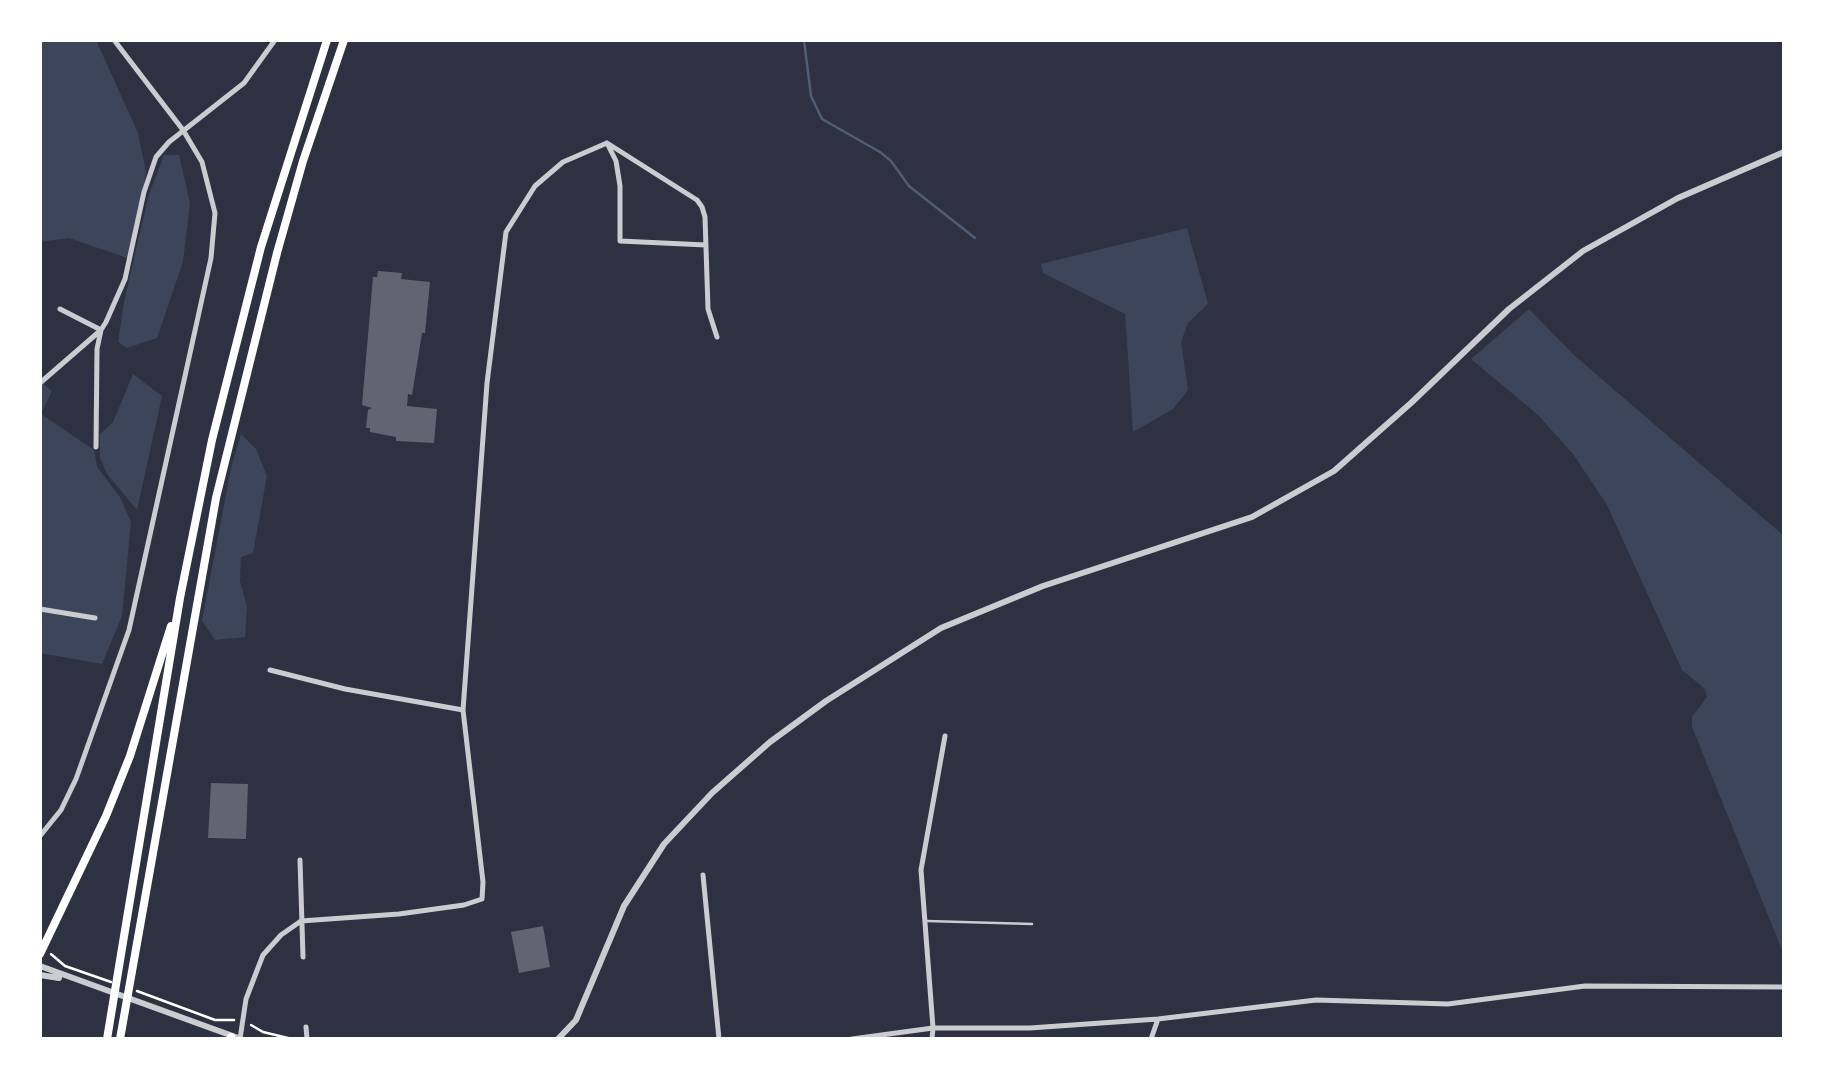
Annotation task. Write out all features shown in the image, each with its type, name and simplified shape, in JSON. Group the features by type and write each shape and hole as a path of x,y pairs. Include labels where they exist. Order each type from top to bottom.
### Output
{"highway":[{"path":"108,1039 180,598 212,440 288,157 327,40"},
{"path":"120,1039 196,599 228,444 277,253 344,40"},
{"path":"41,952 124,771 180,598"}],"street":[{"path":"40,836 61,810 76,779 129,630 211,258 213,195 202,162 184,130 114,40"},
{"path":"96,447 97,349 101,330 125,279 152,166 168,142 244,82 274,40"},
{"path":"607,142 696,200 706,216 708,310 717,337"},
{"path":"607,142 616,161 620,186 620,241 706,245"},
{"path":"40,966 236,1038 263,955 301,921 399,914 482,899 463,710 487,383 506,232 535,186 563,162 607,142"},
{"path":"558,1039 576,1020 624,906 664,844 712,793 826,700 941,628 1043,586 1252,517 1334,471 1510,309 1583,252 1678,198 1784,152"},
{"path":"60,309 101,330"},
{"path":"40,383 101,330"},
{"path":"40,608 96,618"},
{"path":"270,670 345,689 463,710"},
{"path":"932,1039 921,870 945,736"},
{"path":"300,860 303,957"},
{"path":"703,875 719,1039"},
{"path":"40,975 70,980"},
{"path":"852,1039 934,1028 1030,1028 1158,1019 1316,1000 1448,1004 1584,986 1784,987"},
{"path":"1151,1039 1158,1019"},
{"path":"306,1027 307,1039"}],"lane":[{"path":"926,922 1032,924"}],"path":[{"path":"41,952 65,966 215,1020 243,1023 292,1039"}],"shaded area":[{"path":"40,40 96,40 138,133 146,172 130,259 69,238 40,242"},
{"path":"164,155 179,155 190,203 183,262 157,338 127,348 118,342 124,302 149,194"},
{"path":"1187,228 1208,304 1188,323 1181,342 1188,390 1173,409 1133,432 1125,314 1043,273 1041,264"},
{"path":"1529,309 1574,355 1784,536 1784,955 1692,727 1692,717 1707,697 1704,688 1682,670 1607,505 1573,454 1538,415 1471,359"},
{"path":"133,374 162,396 137,510 107,474 100,458 100,434 113,422"},
{"path":"40,382 52,391 41,414 94,450 97,467 120,497 131,522 122,616 102,664 40,653"},
{"path":"241,434 256,449 267,476 253,553 241,557 240,581 247,607 245,637 215,640 202,621"}],"building":[{"path":"378,271 402,273 401,279 430,282 425,333 407,406 437,409 434,443 396,441 396,437 366,428 368,410 372,408 362,405 373,277 377,277"},
{"path":"211,783 248,784 246,839 208,838"},
{"path":"543,926 550,967 519,973 511,932"}],"waterway":[{"path":"804,40 811,96 822,119 880,152 909,186 975,238"}]}
